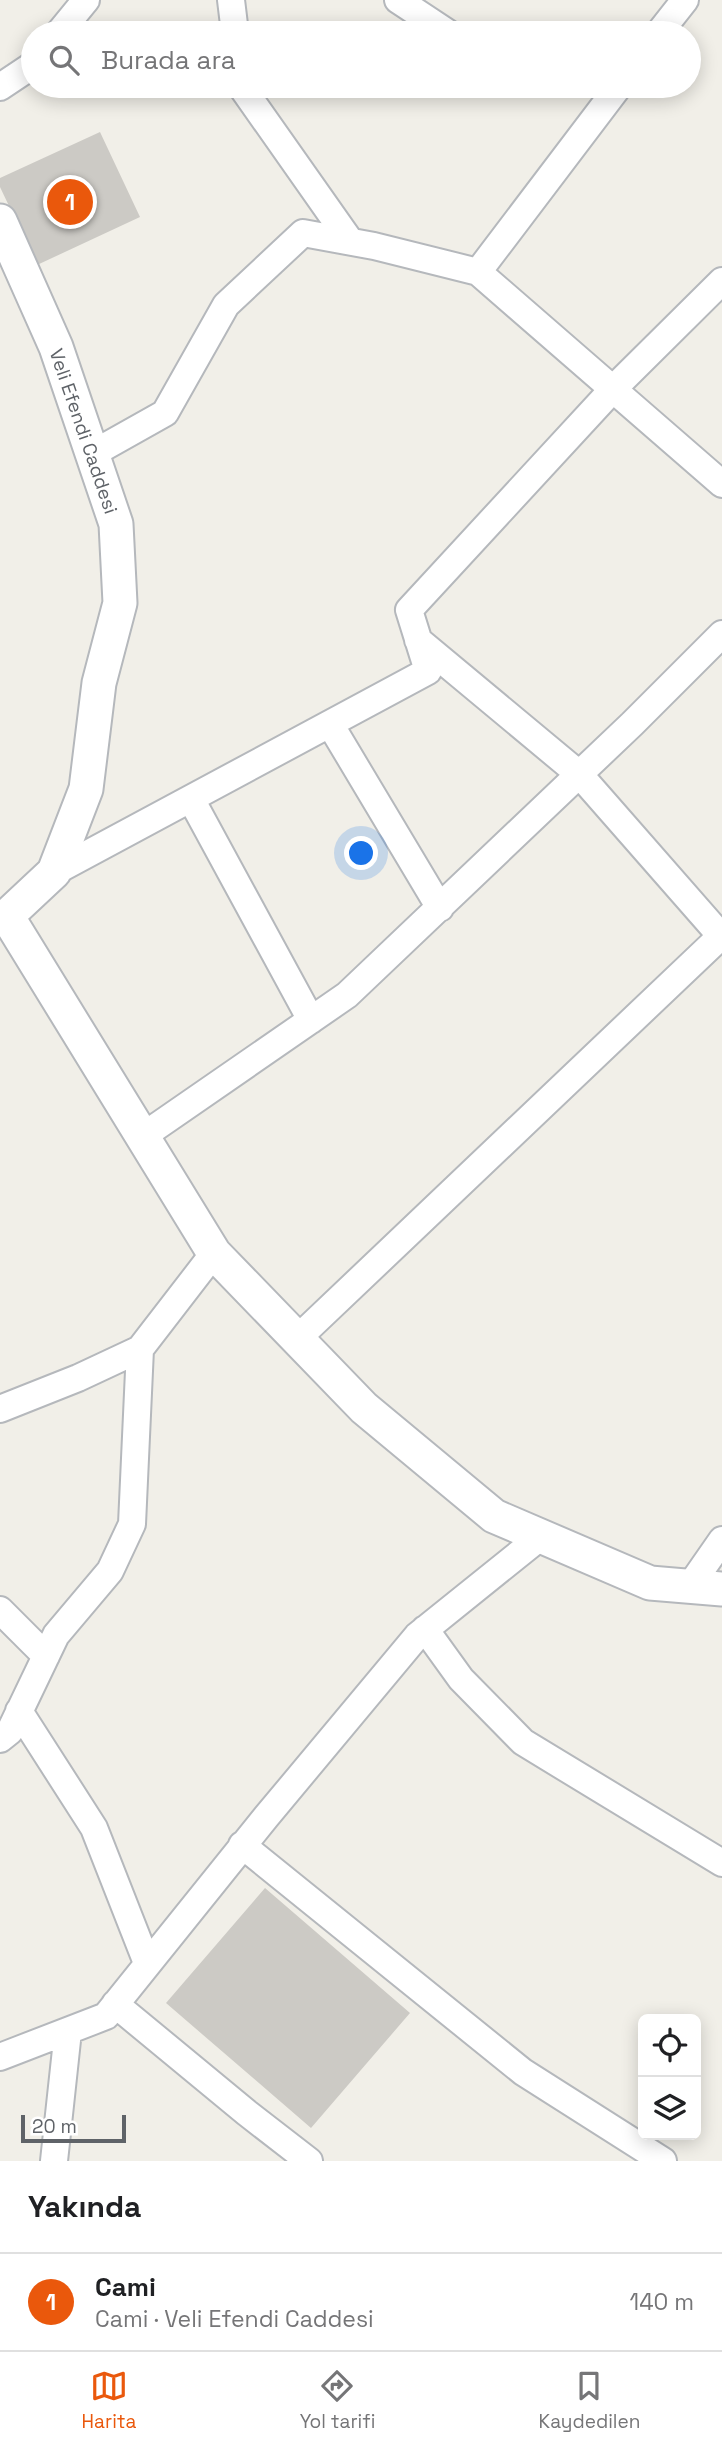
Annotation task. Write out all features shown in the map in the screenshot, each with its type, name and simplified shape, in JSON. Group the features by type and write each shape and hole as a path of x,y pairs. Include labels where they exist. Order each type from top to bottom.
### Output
{"street":[{"path":"69,21 86,0"},
{"path":"231,0 234,21"},
{"path":"398,0 430,21"},
{"path":"668,21 685,0"},
{"path":"0,87 21,73"},
{"path":"250,98 350,241"},
{"path":"478,272 611,98"},
{"name":"Veli Efendi Caddesi","path":"0,222 56,347 116,524 120,603 99,683 86,789 54,873 3,911"},
{"path":"92,454 165,413 226,304 303,233 350,241 478,272 722,484"},
{"path":"54,873 428,671 409,610 613,389 722,281"},
{"path":"143,1136 347,995 722,634"},
{"path":"297,1339 721,936 579,774 418,640"},
{"path":"330,724 440,908"},
{"path":"191,799 311,1020"},
{"path":"3,911 214,1253 364,1408 494,1516 650,1583 706,1587 722,1540"},
{"path":"0,1409 78,1378 140,1349 214,1253"},
{"path":"0,1739 10,1731 56,1635 110,1571 132,1524 140,1349"},
{"path":"0,2057 106,2016 242,1845 408,1646 425,1629 540,1537"},
{"path":"0,1610 46,1656"},
{"path":"425,1629 461,1679 523,1742 722,1863"},
{"path":"19,1711 94,1828 147,1963"},
{"path":"242,1845 523,2072 663,2161"},
{"path":"115,2004 309,2161"},
{"path":"54,2161 68,2031"}],"building":[{"path":"100,132 140,217 37,265 0,187 0,178"},
{"path":"265,1888 410,2013 311,2128 166,2003"}],"place":[{"name":"Cami","path":"70,202"}]}
